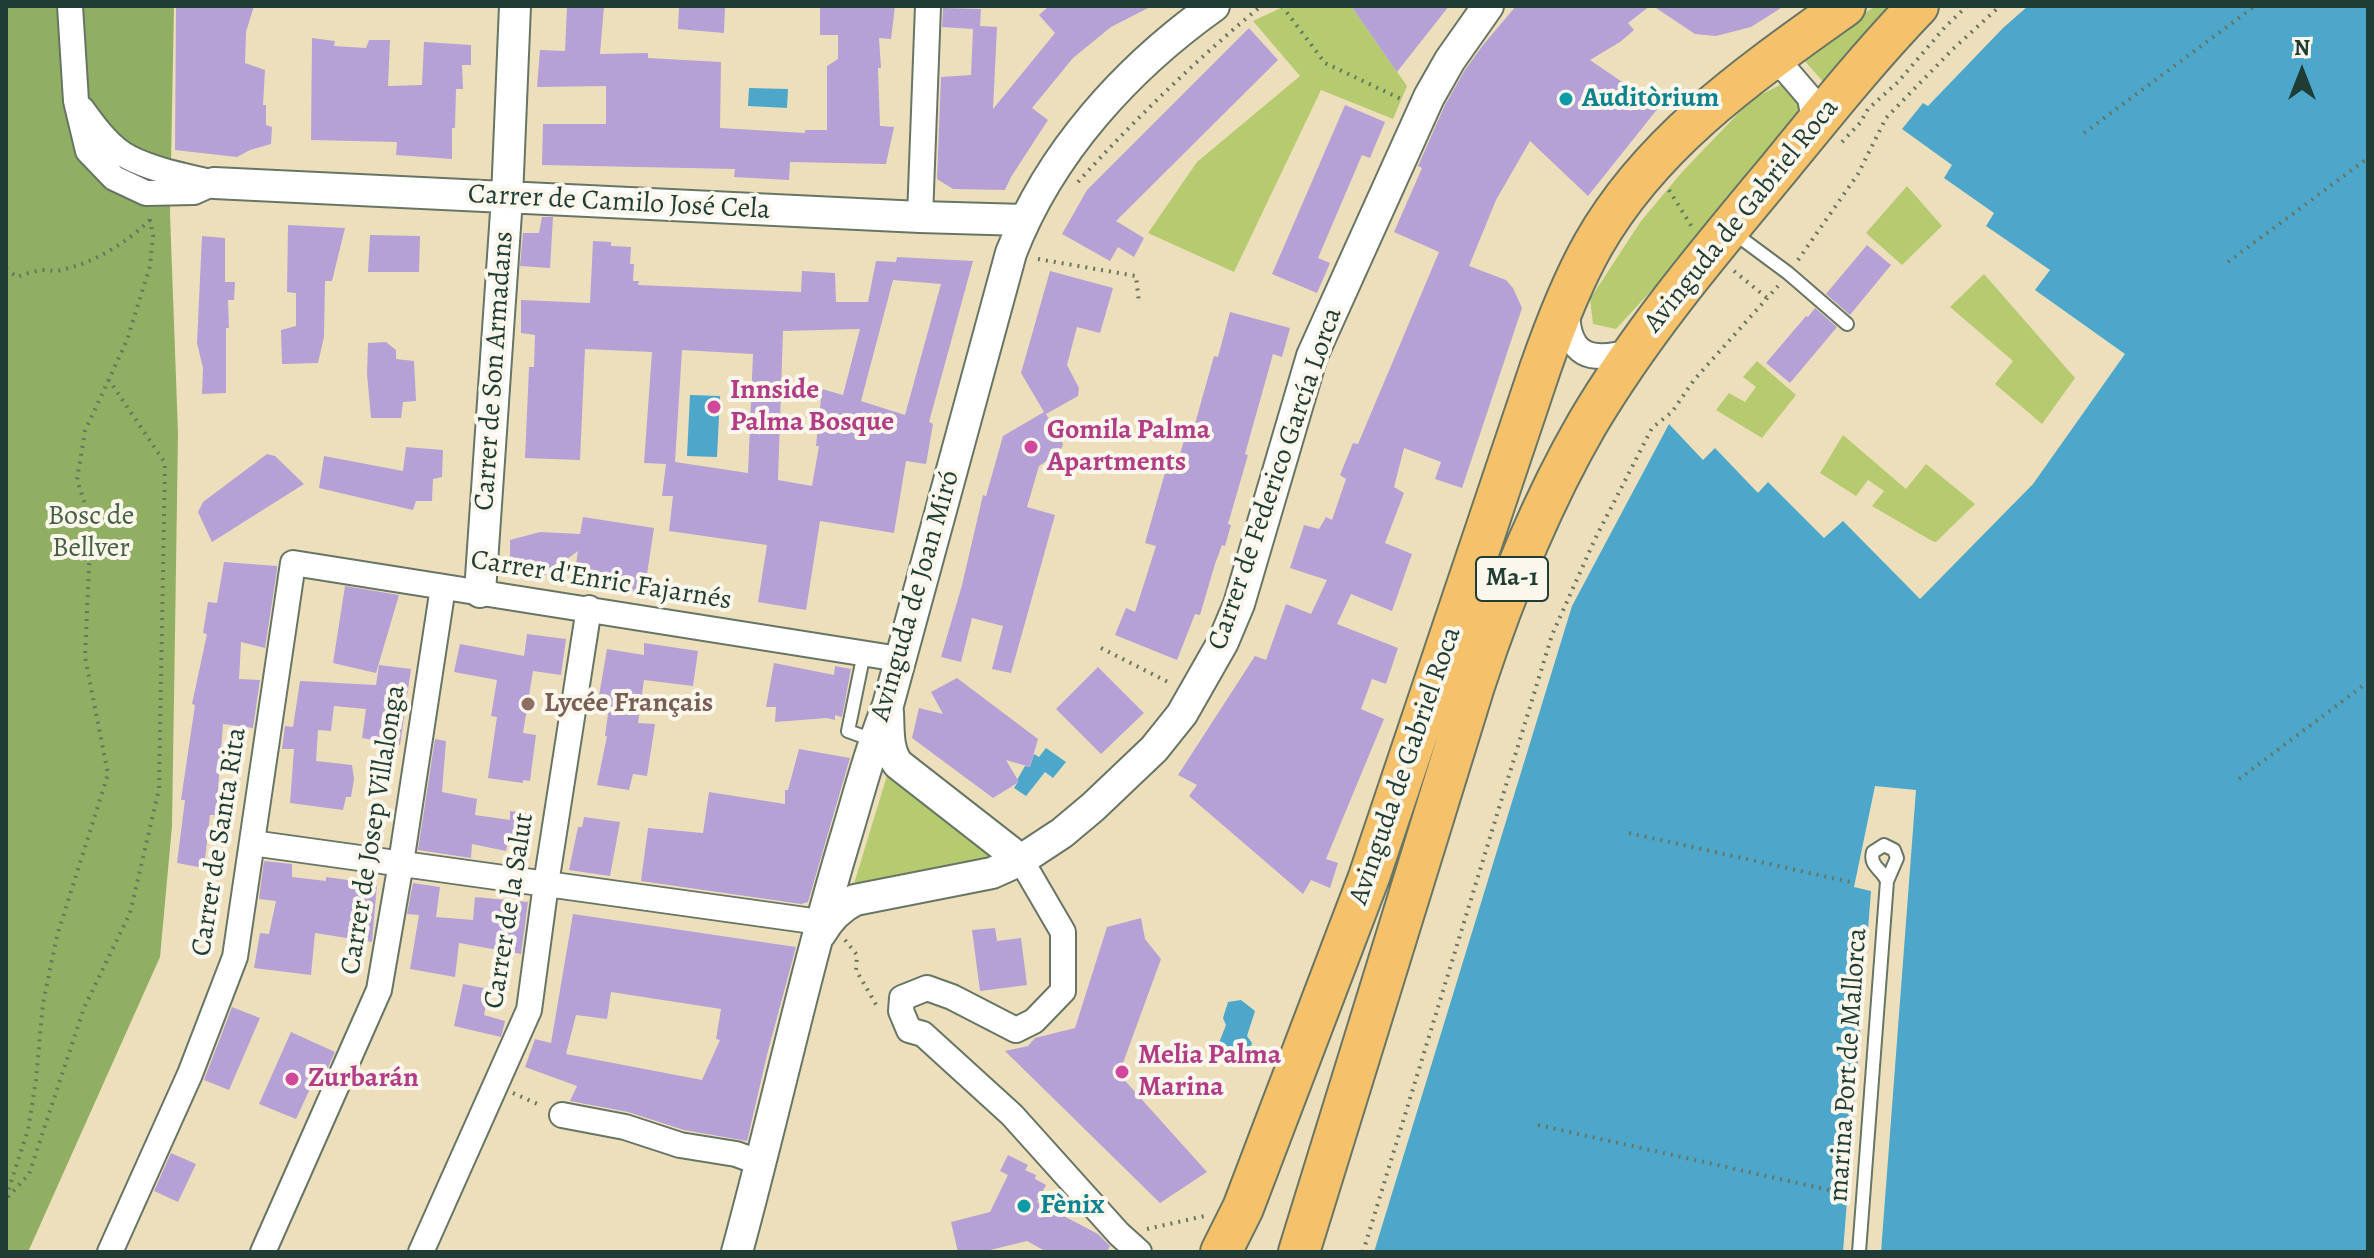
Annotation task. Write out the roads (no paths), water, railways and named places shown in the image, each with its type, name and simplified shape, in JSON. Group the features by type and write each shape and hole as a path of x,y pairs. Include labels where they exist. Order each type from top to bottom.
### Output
{"highway":[{"name":"Avinguda de Gabriel Roca","path":"1221,1252 1243,1208 1369,877 1523,417 1567,298 1594,243 1633,186 1686,129 1763,64 1845,6"},
{"name":"Avinguda de Gabriel Roca","path":"1299,1252 1471,697 1531,533 1574,448 1633,351 1670,300 1728,229 1828,134 1918,6"}],"street":[{"path":"70,6 76,101 102,136 128,157 162,170 214,183"},
{"name":"Carrer de Son Armadans","path":"480,592 507,198 515,6"},
{"path":"920,217 928,6"},
{"name":"Avinguda de Joan Miró","path":"737,1252 818,931 873,740 888,705 1011,253 1024,220 1054,169 1109,98 1134,72 1214,6"},
{"name":"Carrer de Federico García Lorca","path":"818,931 845,905 855,900 992,873 1021,860 1083,816 1144,759 1182,714 1223,642 1239,604 1312,356 1429,97 1450,60 1488,6"},
{"path":"1763,64 1786,70 1810,98 1828,134"},
{"name":"Carrer de Camilo José Cela","path":"214,183 1024,220"},
{"path":"1567,298 1567,328 1573,344 1583,353 1615,357 1633,351"},
{"name":"Carrer d'Enric Fajarnés","path":"293,563 899,659"},
{"name":"Carrer de Santa Rita","path":"110,1252 190,1074 235,957 293,563"},
{"name":"Carrer de Josep Villalonga","path":"263,1252 379,990 443,587"},
{"name":"Carrer de la Salut","path":"421,1252 529,1010 589,608"},
{"path":"888,705 890,746 898,764 1021,860 1063,932 1063,991 1034,1021 1016,1030 952,997 927,988 902,998 901,1011 909,1030 923,1034 1012,1115 1119,1234 1139,1252"},
{"path":"252,843 546,884 818,931"},
{"path":"562,1115 625,1127 680,1145 736,1154 761,1163"}],"lane":[{"path":"1728,229 1788,273 1847,324"},
{"path":"864,653 848,731 873,740"},
{"name":"marina Port de Mallorca","path":"1859,1252 1887,881"}],"water":[{"path":"2028,6 2368,6 2368,1252 1881,1252 1916,790 1875,786 1854,887 1871,891 1843,1252 1374,1252 1572,606 1669,424 1703,460 1715,448 1758,493 1768,482 1824,538 1843,521 1920,599 2033,484 2125,354 2035,290 2050,270 1986,226 1994,213 1944,178 1952,165 1902,129 1923,103 1928,106"},
{"path":"749,88 788,89 787,108 748,106"},
{"path":"690,395 720,396 717,457 687,456"},
{"path":"1046,748 1066,762 1053,778 1045,772 1026,796 1014,788 1017,780 1025,766 1030,767 1034,754 1039,757"},
{"path":"1241,1000 1255,1011 1247,1036 1252,1043 1246,1061 1227,1060 1217,1048 1226,1025 1223,1018 1228,1002"}],"place":[{"name":"Auditòrium","path":"1566,99"},
{"name":"Innside Palma Bosque","path":"714,407"},
{"name":"Gomila Palma Apartments","path":"1031,447"},
{"name":"Lycée Français","path":"528,704"},
{"name":"Melia Palma Marina","path":"1122,1072"},
{"name":"Zurbarán","path":"292,1079"},
{"name":"Fènix","path":"1024,1206"}],"park label":[{"name":"Bosc de Bellver","path":"91,533"}]}
